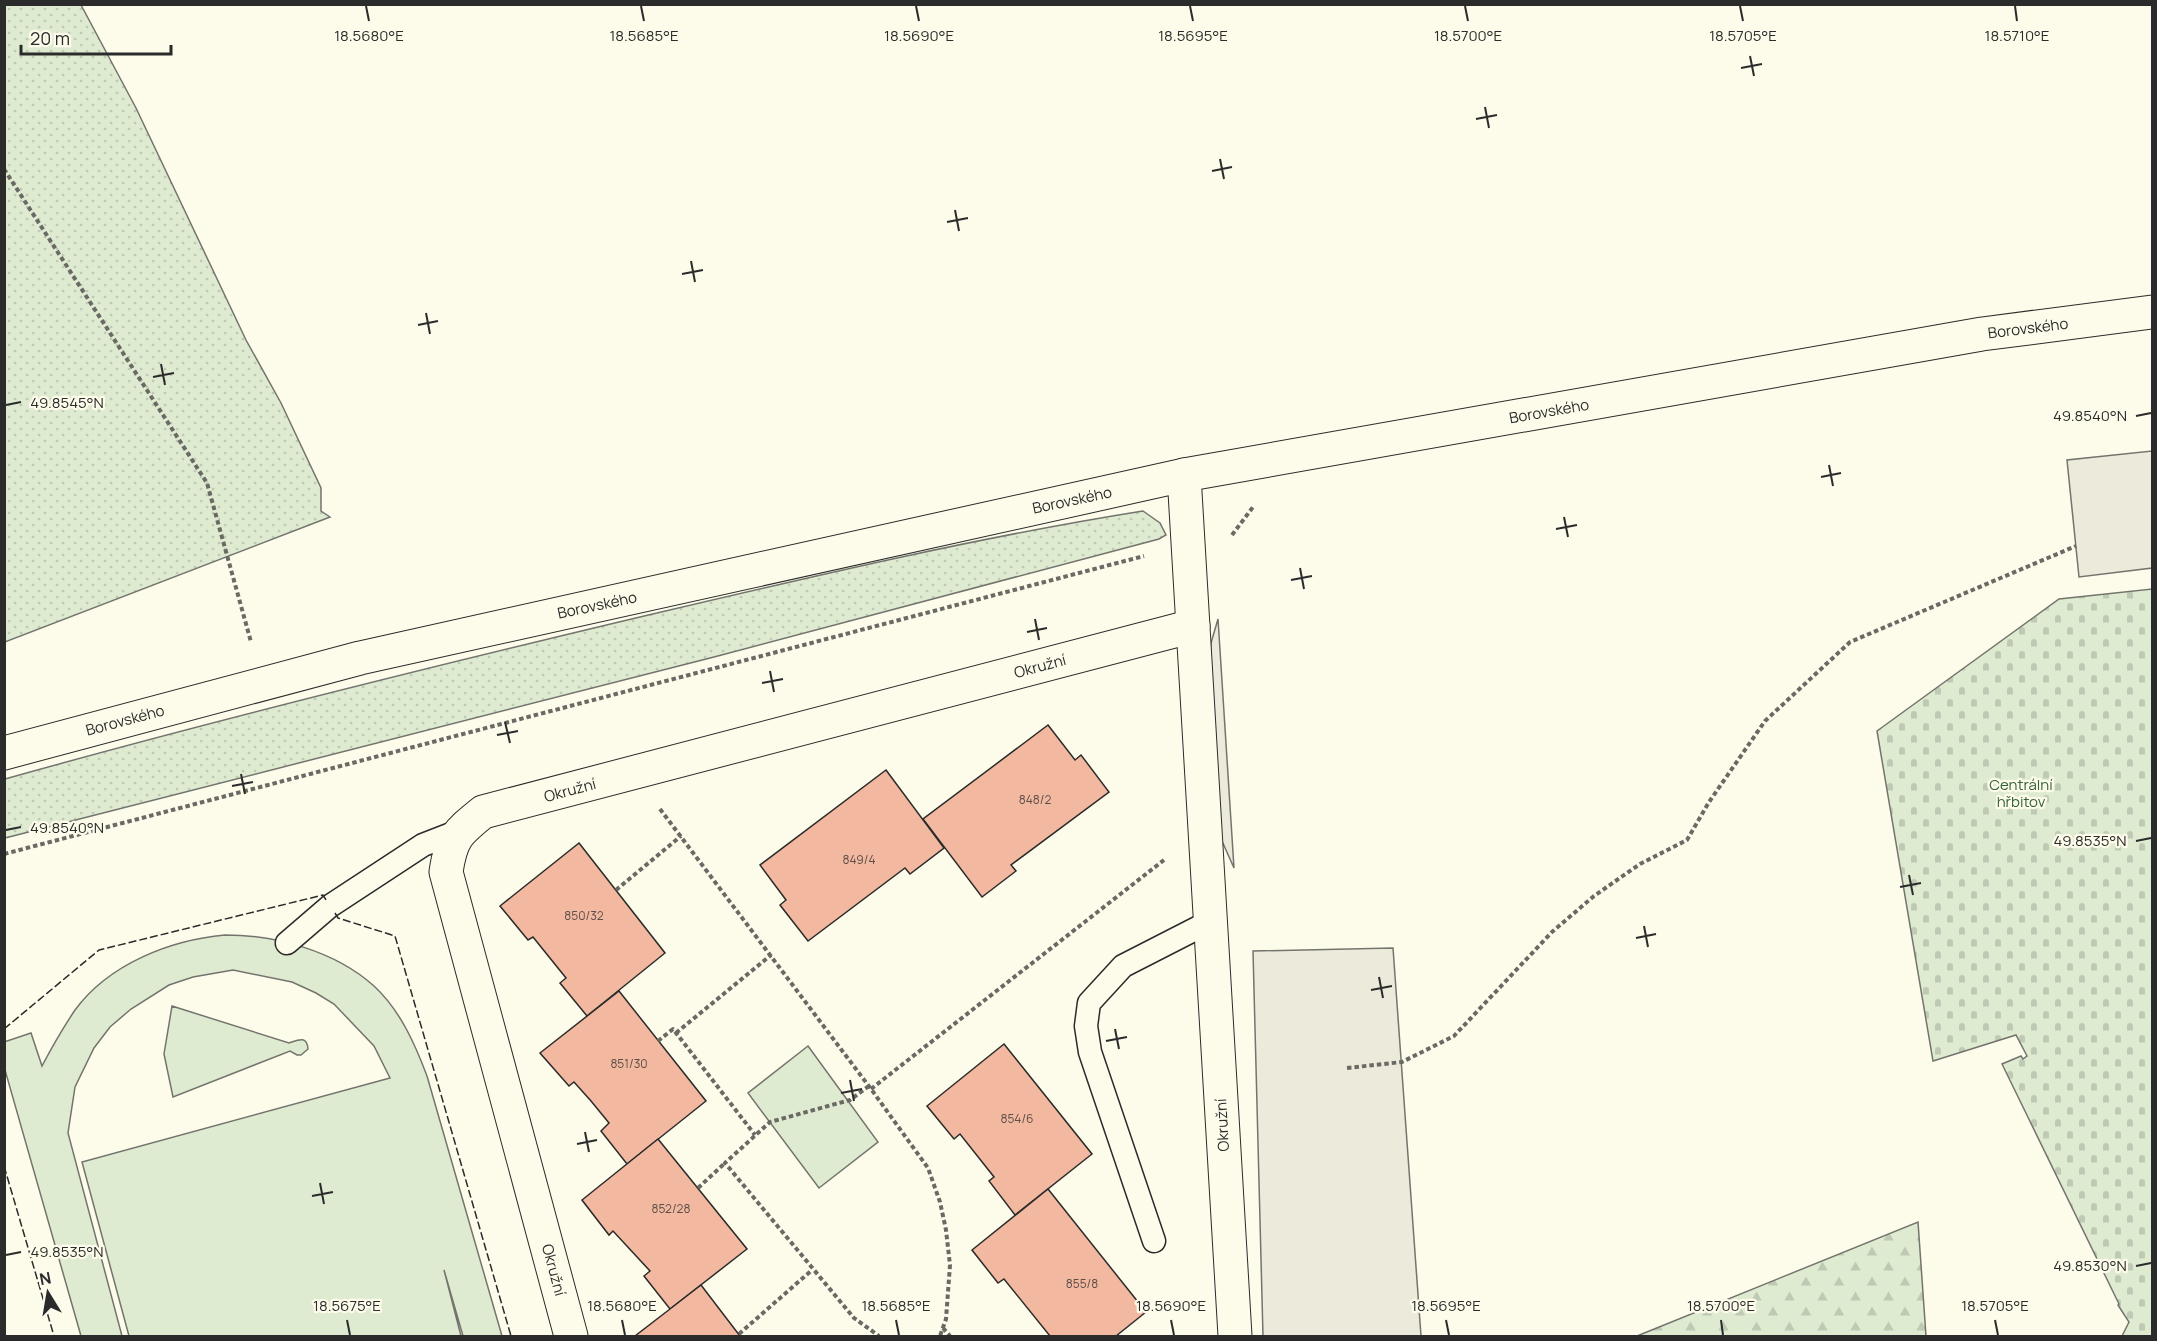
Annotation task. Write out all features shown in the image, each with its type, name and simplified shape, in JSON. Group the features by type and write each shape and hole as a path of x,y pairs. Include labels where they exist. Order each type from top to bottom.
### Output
{"main road":[{"name":"Borovského","path":"4,753 384,652 1184,475 1970,336 2152,312"},
{"name":"Okružní","path":"1184,475 1235,1336"},
{"name":"Okružní","path":"572,1336 446,872 449,851 459,831 483,812 1193,626"}],"lane":[{"path":"287,943 330,906 423,845 459,831"},
{"path":"1154,1241 1090,1052 1086,1026 1089,1003 1123,966 1211,921"}],"path":[{"path":"4,169 207,483 262,683"},
{"path":"4,854 1130,560 1230,538 1256,503"},
{"path":"1347,1068 1402,1062 1454,1036 1552,932 1594,896 1640,864 1687,840 1709,802 1765,721 1850,642 2076,546"},
{"path":"660,808 870,1087 928,1168 940,1202 950,1265 946,1319 940,1336"},
{"path":"616,890 681,836"},
{"path":"698,1188 770,1122 850,1100 870,1087 1169,855"},
{"path":"676,1033 771,955"},
{"path":"658,1041 673,1029 755,1135"},
{"path":"725,1163 854,1318 879,1336"},
{"path":"739,1334 813,1270"},
{"path":"943,1328 950,1336"}],"green space":[{"path":"5,4 81,5 136,108 246,340 281,403 321,488 321,511 330,517 5,642"},
{"path":"1143,511 1160,523 1166,535 1159,539 714,657 5,838 5,779 158,737 465,659 815,576 1011,534"},
{"name":"Centrální hřbitov","path":"2152,589 2152,1336 2122,1336 2129,1322 2118,1305 2002,1064 2021,1056 2023,1059 2027,1056 2016,1035 1933,1061 1877,731 2059,599"},
{"path":"225,935 264,938 323,954 341,963 374,986 392,1006 412,1040 427,1076 502,1336 463,1336 444,1270 461,1336 129,1336 82,1162 390,1078 374,1046 334,1004 292,982 233,970 193,977 169,985 131,1009 110,1027 94,1048 75,1087 68,1133 122,1336 81,1336 5,1070 4,1042 31,1033 42,1066 75,1010 89,994 123,967 142,957 183,942"},
{"path":"172,1006 289,1043 304,1040 308,1049 301,1055 290,1051 173,1097 164,1054"},
{"path":"808,1046 878,1142 819,1188 748,1093"},
{"path":"1918,1222 1926,1336 1637,1336"}],"shaded area":[{"path":"2152,451 2152,568 2079,577 2067,460"},
{"path":"1218,619 1234,868 1218,832 1209,667 1211,643"},
{"path":"1393,948 1421,1336 1263,1336 1253,951"}],"building":[{"path":"1048,725 1075,760 1081,755 1109,792 1011,865 1016,871 982,897 923,819"},
{"path":"886,770 944,848 910,874 905,868 808,941 780,905 786,900 760,865"},
{"path":"579,843 665,953 587,1016 560,983 566,978 533,937 528,940 500,906"},
{"path":"619,991 706,1101 627,1164 601,1131 609,1123 574,1082 569,1086 540,1053"},
{"path":"1004,1044 1092,1154 1015,1215 989,1181 994,1177 960,1134 954,1139 927,1106"},
{"path":"658,1139 747,1249 670,1309 644,1276 650,1271 613,1231 609,1235 582,1200"},
{"path":"1048,1189 1146,1312 1116,1336 1050,1336 1004,1279 998,1283 972,1250"},
{"path":"701,1285 740,1336 635,1336 670,1309"}],"fence":[{"path":"4,1029 99,950 323,895 326,900"},
{"path":"335,913 338,918 395,936 511,1336"},
{"path":"4,1166 54,1336"}]}
